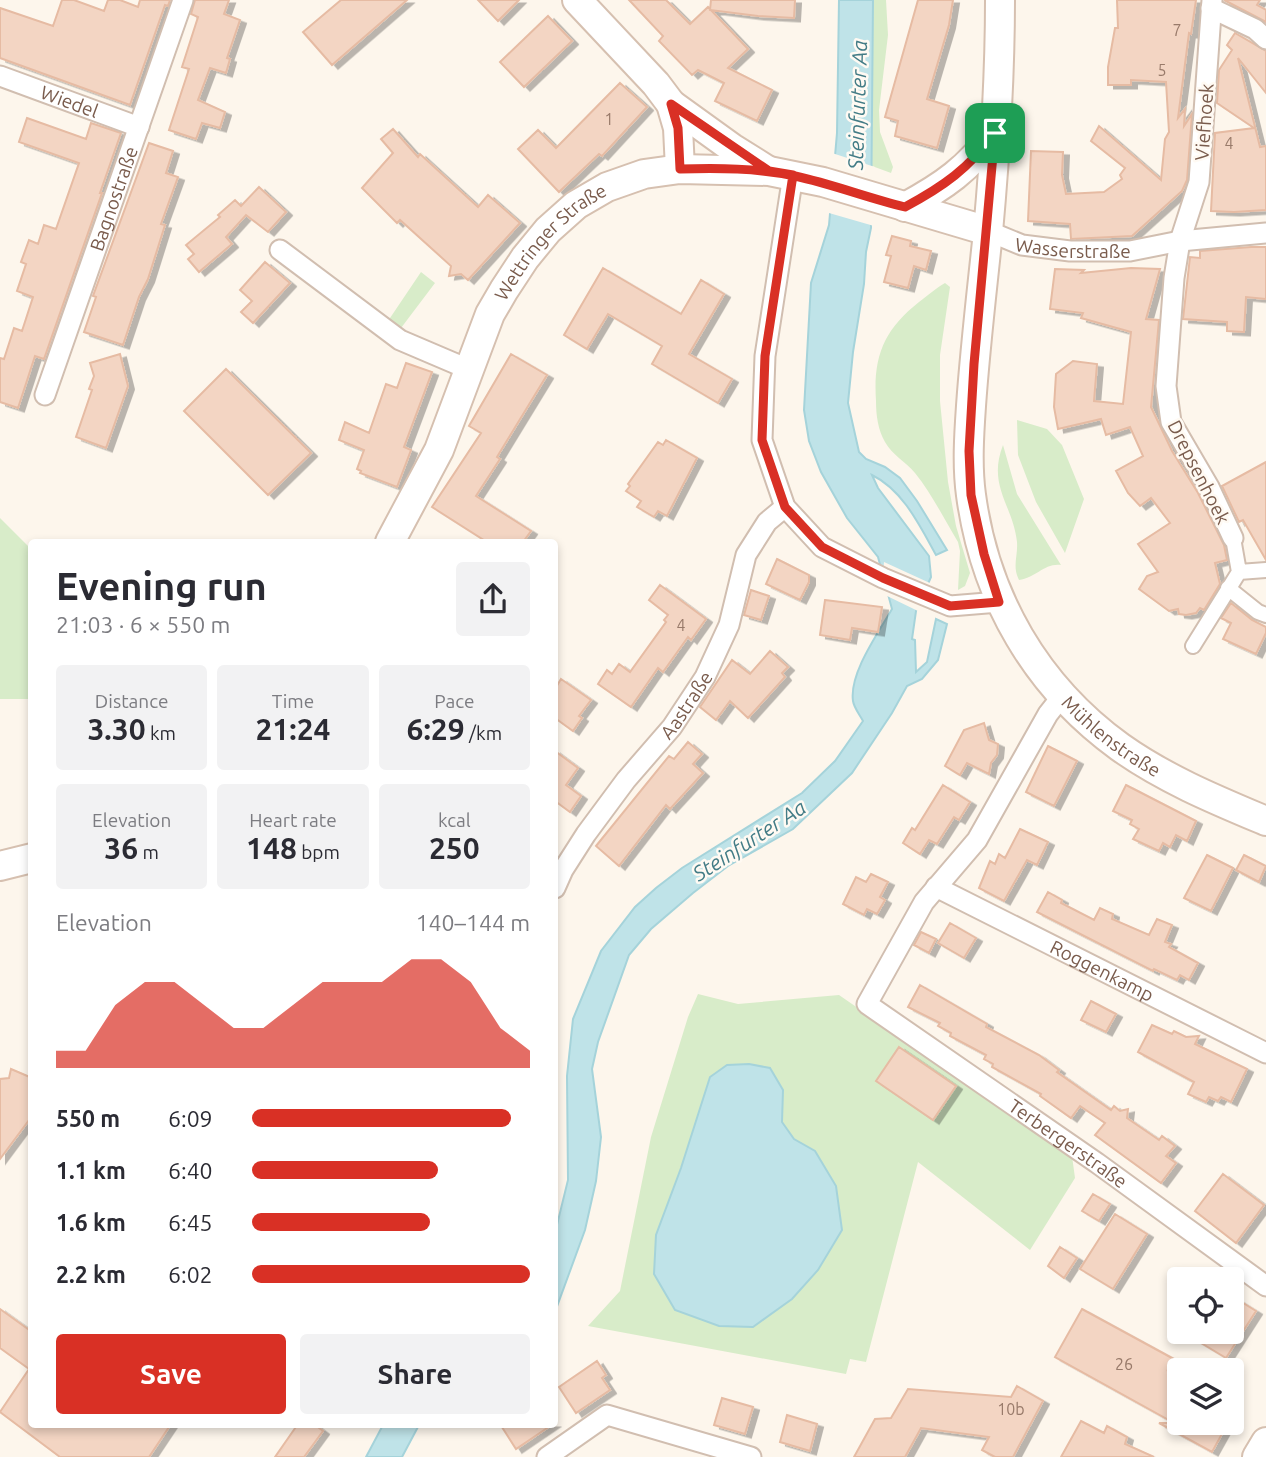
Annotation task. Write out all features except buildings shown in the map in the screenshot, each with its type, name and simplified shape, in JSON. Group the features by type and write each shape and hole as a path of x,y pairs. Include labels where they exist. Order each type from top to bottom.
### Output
{"main road":[{"path":"577,0 656,84 671,104 678,128 680,169"},
{"name":"Mühlenstraße","path":"1000,0 1000,73 988,231 974,364 969,451 971,495 984,554 999,602 1030,655 1063,695 1118,746 1206,795 1266,821"},
{"path":"671,104 781,173"},
{"path":"899,206 955,178 995,133"},
{"name":"Wasserstraße","path":"680,169 781,173 823,182 988,231"},
{"name":"Wettringer Straße","path":"392,539 439,450 490,314 525,258 548,230 576,205 607,187 644,174 680,169"},
{"path":"0,866 28,859"},
{"path":"1257,1457 1266,1442"}],"street":[{"name":"Bagnostraße","path":"45,395 183,0"},
{"path":"1212,4 1255,29 1266,39"},
{"name":"Viefhoek","path":"1180,242 1199,183 1212,4"},
{"name":"Wiedel","path":"0,76 139,127"},
{"path":"781,173 765,356 762,440 785,507 822,547 883,578 950,606 999,602"},
{"name":"Wasserstraße","path":"988,231 1022,245 1070,251 1130,251 1180,242 1266,233"},
{"name":"Drepsenhoek","path":"1180,242 1174,278 1166,386 1171,422 1209,487 1233,538 1239,572"},
{"path":"280,250 400,340 468,369"},
{"name":"Aastraße","path":"558,881 586,834 626,780 672,727 705,677 729,625 746,555 767,522 785,507"},
{"path":"1193,646 1239,572 1266,570"},
{"path":"1228,588 1258,612 1266,615"},
{"path":"936,887 977,840 1048,714 1063,695"},
{"name":"Terbergerstraße","path":"936,887 924,902 867,1004 1097,1163 1266,1286"},
{"name":"Roggenkamp","path":"936,887 1266,1053"},
{"path":"547,1457 607,1415 751,1457"}],"green space":[{"path":"873,0 886,0 888,35 879,110 880,132 893,167 891,173 872,166"},
{"path":"421,272 435,283 401,328 388,321"},
{"path":"945,283 950,287 940,355 940,401 948,482 956,526 970,573 965,586 958,590 958,542 921,481 885,442 879,427 876,406 879,357 889,334 907,312"},
{"path":"1017,420 1047,429 1062,445 1084,499 1065,553 1036,502 1018,455"},
{"path":"1003,445 1017,494 1061,565 1050,566 1019,580 1016,570 1015,529 999,484 999,459"},
{"path":"0,518 28,546 28,699 0,699"},
{"path":"698,994 738,1004 839,995 1072,1156 1075,1178 1030,1250 918,1162 866,1362 850,1359 846,1374 588,1326 620,1291 651,1137 688,1017"}],"water":[{"name":"Steinfurter Aa","path":"839,0 873,0 871,228 848,403 859,452 866,459 885,467 900,478 947,550 936,555 902,499 872,475 878,488 929,556 931,577 916,611 912,639 915,640 916,672 927,662 936,619 947,624 938,660 922,679 907,686 852,773 793,829 728,866 693,893 651,929 629,955 598,1042 592,1069 601,1137 596,1181 585,1230 558,1304 558,1221 568,1180 567,1076 573,1019 601,951 635,907 656,888 682,868 802,793 835,761 863,721 853,701 856,678 866,653 892,609 878,557 847,518 821,472 809,441 804,410 811,283 829,225 837,133"},
{"path":"749,1064 770,1068 783,1090 782,1122 794,1139 815,1151 836,1186 842,1230 818,1270 792,1299 753,1327 719,1326 675,1310 654,1274 656,1235 710,1077 727,1065"},
{"path":"381,1428 417,1428 402,1457 366,1457"}],"pier":[{"path":"832,153 875,167 874,226 829,213"},
{"path":"884,562 932,584 920,612 885,595 882,585"}],"route":[{"path":"995,133 955,178 905,207 793,175 723,168 680,169 678,128 671,104 769,171 793,175 765,356 762,440 785,507 822,547 883,578 950,606 999,602 984,554 971,495 969,451 974,364 995,133"}]}
